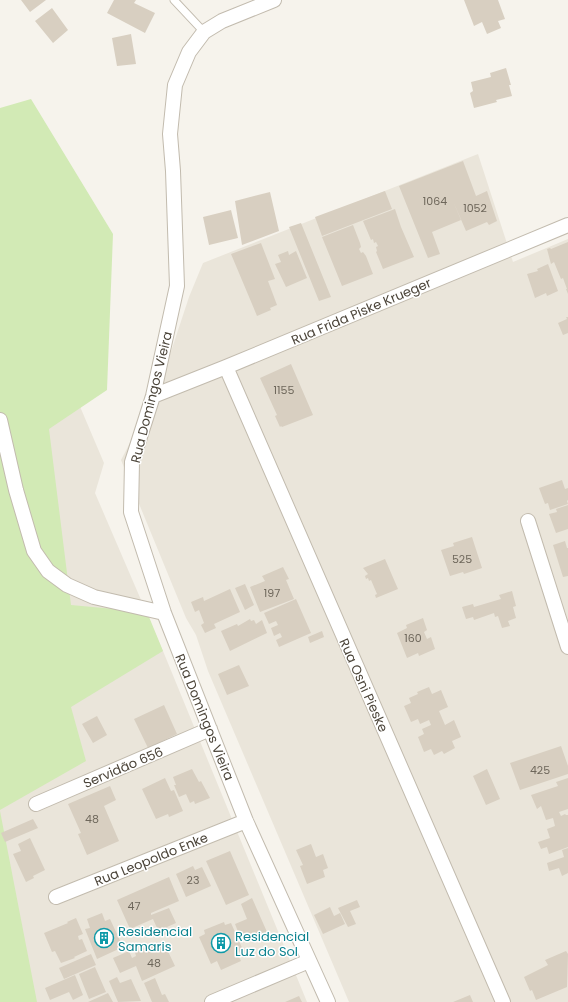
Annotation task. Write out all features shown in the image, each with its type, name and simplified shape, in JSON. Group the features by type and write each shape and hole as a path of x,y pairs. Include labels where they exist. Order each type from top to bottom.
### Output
{"street":[{"name":"Rua Domingos Vieira","path":"274,0 222,21 204,32 189,52 175,85 170,134 173,171 177,286 153,396 132,462 131,512 164,613 246,820 328,1002"},
{"name":"Rua Frida Piske Krueger","path":"153,396 568,224"},
{"name":"Rua Osni Pieske","path":"226,367 503,1002"},
{"path":"0,420 16,490 34,551 48,571 67,585 94,597 164,613"},
{"path":"528,521 568,647"},
{"name":"Servidão 656","path":"36,804 210,729"},
{"name":"Rua Leopoldo Enke","path":"56,897 246,820"},
{"path":"212,1002 309,961"}],"lane":[{"path":"174,0 204,32"}],"shaded area":[{"path":"478,154 513,262 568,239 568,1002 349,1002 208,671 196,635 186,618 121,460 160,385 189,297 203,263"},
{"path":"36,303 104,463 95,493 163,651 307,1002 0,1002 0,319"}],"green space":[{"path":"31,99 113,234 107,390 49,429 71,605 147,612 163,651 71,707 86,761 0,810 0,108"},
{"path":"0,811 37,1002 0,1002"}],"building":[{"path":"21,0 46,0 30,12"},
{"path":"114,0 136,0 134,3 155,13 145,33 107,13"},
{"path":"464,0 498,0 505,19 498,21 501,28 487,34 482,22 474,26"},
{"path":"52,8 68,30 53,43 35,21"},
{"path":"131,34 136,64 117,66 112,38"},
{"path":"506,68 511,85 509,85 512,96 496,100 497,102 474,108 470,93 473,91 471,82 491,77 490,73"},
{"path":"463,161 476,196 487,191 497,221 489,225 487,222 466,231 453,201 461,220 432,232 440,254 428,258 399,186"},
{"path":"385,191 392,209 322,236 315,217"},
{"path":"270,192 279,231 242,245 235,201"},
{"path":"395,209 414,257 383,269 376,252 376,247 378,246 376,242 374,243 373,239 371,240 363,221"},
{"path":"231,210 238,238 209,245 203,217"},
{"path":"301,223 331,297 319,301 289,227"},
{"path":"353,225 361,247 359,249 361,253 363,252 366,256 373,274 342,286 322,237"},
{"path":"568,242 568,294 563,278 561,279 554,262 551,264 547,249 551,249"},
{"path":"261,243 275,279 268,281 277,305 270,308 271,310 257,316 231,254"},
{"path":"288,251 289,255 296,251 307,278 286,287 275,264 281,262 278,255"},
{"path":"548,264 558,291 547,296 546,293 535,298 527,274 538,271 537,269"},
{"path":"566,317 568,317 568,333 563,335 558,323 567,319"},
{"path":"291,364 313,415 280,427 275,416 277,415 260,378"},
{"path":"562,480 565,489 568,488 568,504 550,510 548,503 545,504 539,488"},
{"path":"568,505 568,529 556,533 549,514 557,512 556,509"},
{"path":"472,537 482,568 464,574 463,572 450,576 441,550 454,546 453,543"},
{"path":"565,541 568,548 568,576 563,577 553,545"},
{"path":"385,559 398,589 376,598 375,595 377,594 371,580 369,581 368,578 366,579 365,576 368,574 363,568"},
{"path":"283,567 289,579 286,580 294,599 260,612 250,587 265,581 262,576"},
{"path":"245,584 254,605 245,610 235,588"},
{"path":"230,589 240,612 214,624 216,628 205,633 201,625 204,623 199,610 195,612 191,602 203,597 204,601"},
{"path":"512,591 516,606 513,607 516,618 508,621 510,626 502,628 498,616 495,617 494,613 474,620 473,617 466,619 462,607 473,604 474,607 501,599 499,595"},
{"path":"296,599 311,633 279,647 276,640 282,637 280,633 274,636 271,628 278,625 276,621 269,624 264,613"},
{"path":"423,618 427,630 424,632 427,639 431,637 435,649 419,656 418,653 407,658 397,633 407,628 406,625"},
{"path":"250,619 251,621 254,620 256,624 262,620 267,633 230,651 221,631 237,624 238,626"},
{"path":"322,631 324,637 310,643 308,637"},
{"path":"239,665 249,686 227,695 218,674"},
{"path":"429,687 432,694 441,690 448,707 439,711 445,725 454,720 461,737 452,741 455,748 444,754 442,751 434,755 431,749 424,752 418,737 424,734 422,729 431,725 429,720 420,724 418,719 411,722 404,706 411,703 409,698 418,694 417,692"},
{"path":"164,705 177,734 148,748 134,719"},
{"path":"97,716 107,735 93,743 82,724"},
{"path":"561,746 568,766 568,774 520,790 510,763"},
{"path":"192,769 199,782 201,781 210,798 195,804 194,801 190,803 186,794 179,797 174,785 176,785 173,777"},
{"path":"487,769 500,799 486,805 473,776"},
{"path":"165,778 171,791 174,790 183,811 169,817 168,814 156,819 142,789"},
{"path":"568,778 568,809 559,812 561,816 565,814 568,815 568,847 549,854 547,847 541,849 538,842 550,838 547,829 555,826 553,818 546,820 541,806 537,809 531,795 558,786 556,782"},
{"path":"110,786 116,800 104,806 119,841 87,855 78,834 81,833 68,804"},
{"path":"33,819 38,828 5,842 1,833"},
{"path":"30,838 45,870 33,876 34,878 26,882 13,854 21,851 18,844"},
{"path":"311,844 316,857 323,854 328,868 323,870 325,877 307,884 300,866 303,865 296,850"},
{"path":"568,848 568,873 562,876 559,868 549,871 547,863 564,857 562,850"},
{"path":"230,851 249,895 226,905 206,861"},
{"path":"193,866 195,870 202,867 211,886 186,897 176,874"},
{"path":"169,877 179,901 151,913 151,915 169,908 176,923 167,927 170,933 161,937 153,919 130,929 117,900"},
{"path":"252,898 267,932 242,942 235,924 247,919 241,904"},
{"path":"357,900 360,907 350,911 356,924 348,927 338,908"},
{"path":"330,907 334,916 340,913 345,924 323,934 314,915"},
{"name":"Residencial Samaris","path":"102,913 105,921 110,919 123,947 97,959 85,929 90,928 87,919"},
{"path":"76,918 83,934 78,936 79,940 82,939 87,951 74,957 75,958 61,963 55,951 52,952 44,933"},
{"name":"Residencial Luz do Sol","path":"224,922 225,925 231,923 243,950 237,953 241,961 221,970 217,961 211,964 199,937 205,934 204,930"},
{"path":"158,942 160,945 164,943 175,966 142,981 136,966 120,973 113,958 129,951 132,958 136,956 135,952"},
{"path":"566,951 568,954 567,987 536,1000 524,977 548,965 545,960"},
{"path":"91,954 96,965 64,979 59,968"},
{"path":"95,967 106,992 89,999 79,974"},
{"path":"75,975 83,995 73,1000 69,992 50,1000 45,988"},
{"path":"117,977 120,983 131,979 141,1001 118,1002 109,981"},
{"path":"155,978 162,995 165,994 169,1002 152,1002 144,983"},
{"path":"108,993 113,1002 88,1002"},
{"path":"470,995 473,1002 453,1002"},
{"path":"299,996 302,1002 285,1002"}],"place":[{"name":"Residencial Samaris","path":"104,938"},
{"name":"Residencial Luz do Sol","path":"221,943"}]}
